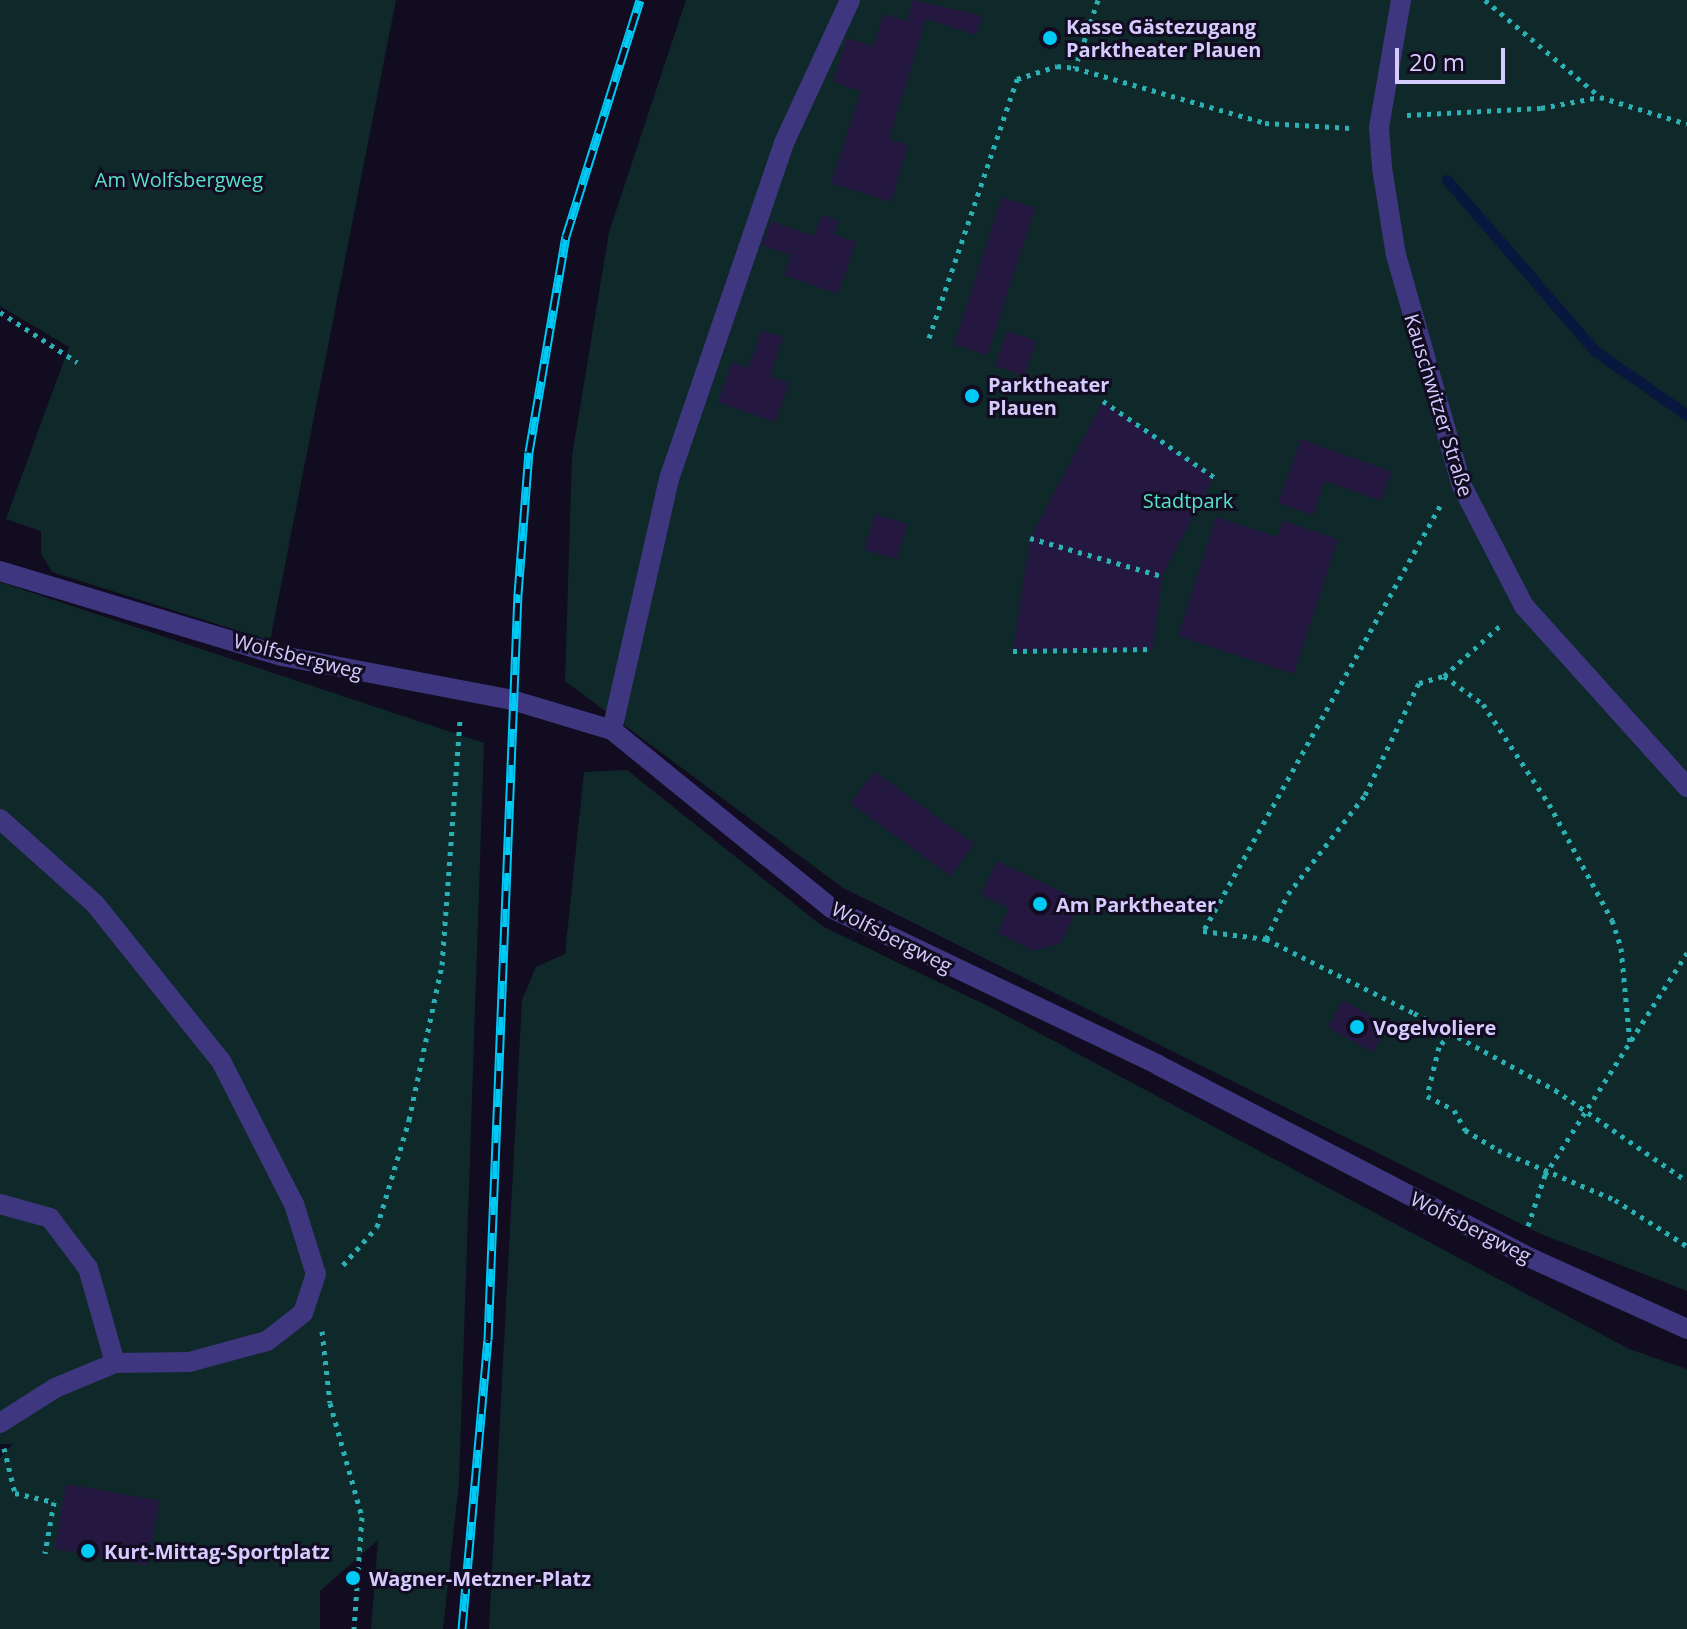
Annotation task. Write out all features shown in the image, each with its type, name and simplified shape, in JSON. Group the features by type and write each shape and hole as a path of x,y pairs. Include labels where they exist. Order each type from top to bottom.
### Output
{"street":[{"path":"612,730 669,479 784,143 850,0"},
{"name":"Kauschwitzer Straße","path":"1401,0 1379,127 1396,255 1462,486 1524,606 1687,787"},
{"name":"Wolfsbergweg","path":"0,571 282,656 462,692 612,730 831,908 1158,1065 1524,1255 1687,1329"},
{"path":"0,819 95,904 221,1061 294,1204 316,1274 303,1313 267,1341 189,1362 115,1363 55,1388 0,1423"},
{"path":"0,1204 50,1218 88,1268 115,1363"}],"path":[{"path":"1075,68 1098,0"},
{"path":"1485,0 1600,97 1687,124"},
{"path":"929,338 1017,79 1057,66 1075,68 1265,123 1379,127 1405,115 1541,108 1600,97"},
{"path":"0,312 77,362"},
{"path":"1103,401 1214,477"},
{"path":"1462,486 1432,514 1259,840 1203,931 1266,939 1450,1033 1587,1112 1687,1181"},
{"path":"1030,538 1162,576"},
{"path":"1266,939 1288,894 1365,795 1419,683 1444,676 1524,606"},
{"path":"1013,651 1153,649"},
{"path":"1444,676 1483,704 1549,804 1612,920 1621,948 1630,1044"},
{"path":"354,1629 362,1517 330,1403 316,1274 349,1263 377,1227 409,1120 442,965 462,692"},
{"path":"1524,1255 1531,1205 1545,1175 1687,953"},
{"path":"1450,1033 1439,1047 1427,1096 1454,1110 1465,1130 1545,1175 1615,1200 1687,1246"},
{"path":"0,1435 15,1493 54,1502 45,1553"}],"green space":[{"name":"Am Wolfsbergweg","path":"0,0 396,0 270,641 52,572 41,553 41,531 6,519 69,347 0,306"},
{"name":"Stadtpark","path":"686,0 1687,0 1687,1291 1541,1234 843,888 565,681 572,456 609,232"},
{"path":"0,582 484,743 459,1482 443,1629 371,1629 378,1540 320,1591 320,1629 0,1629 0,1458 13,1444 0,1444"},
{"path":"627,770 822,926 994,1009 1629,1349 1687,1369 1687,1629 489,1629 522,1000 536,967 565,954 584,772"}],"building":[{"path":"913,0 983,16 976,35 926,19 889,139 908,145 891,202 831,183 861,91 833,82 847,38 873,46 884,14 907,21"},
{"path":"1002,197 1035,208 987,355 954,344"},
{"path":"822,215 839,221 834,234 856,242 838,294 784,275 791,255 762,245 771,221 814,236"},
{"path":"762,330 783,337 770,376 789,383 775,422 718,402 732,362 748,368"},
{"path":"1007,331 1036,341 1024,376 995,366"},
{"path":"1103,401 1214,477 1162,576 1153,649 1013,651 1030,538"},
{"path":"1301,439 1392,472 1381,501 1325,481 1313,515 1278,503"},
{"path":"875,514 908,524 897,559 864,549"},
{"path":"1216,517 1277,537 1283,521 1338,539 1294,674 1178,636"},
{"path":"874,771 974,844 951,876 850,803"},
{"name":"Am Parktheater","path":"997,861 1081,901 1061,943 1034,951 997,933 1009,908 981,895"},
{"name":"Vogelvoliere","path":"1343,1000 1388,1026 1373,1053 1328,1027"},
{"path":"66,1484 160,1500 148,1565 55,1549"}],"waterway":[{"path":"1447,180 1595,351 1687,415"}],"railway":[{"path":"462,1629 488,1340 518,594 529,452 566,236 640,0"}],"place":[{"name":"Kasse Gästezugang Parktheater Plauen","path":"1050,38"},
{"name":"Parktheater Plauen","path":"972,396"},
{"name":"Am Parktheater","path":"1040,904"},
{"name":"Vogelvoliere","path":"1357,1027"},
{"name":"Kurt-Mittag-Sportplatz","path":"88,1551"},
{"name":"Wagner-Metzner-Platz","path":"353,1578"}]}
